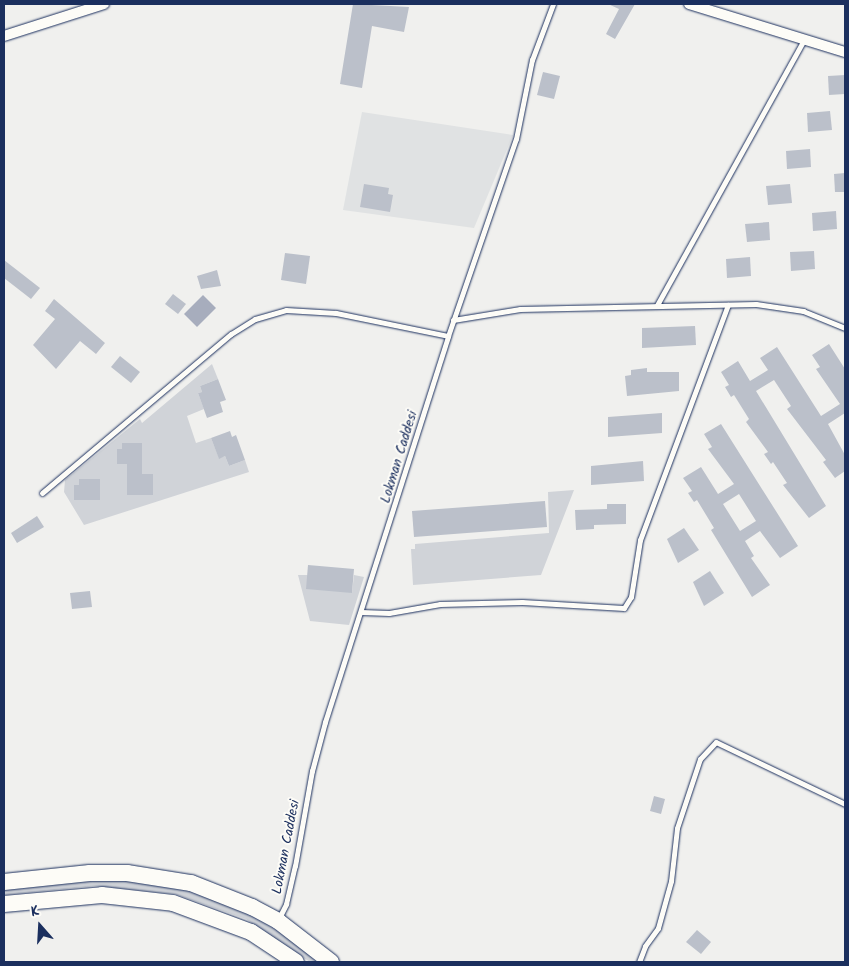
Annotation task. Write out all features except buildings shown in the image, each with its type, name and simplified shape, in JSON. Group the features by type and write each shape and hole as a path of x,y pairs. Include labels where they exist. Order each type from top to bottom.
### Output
{"main road":[{"path":"4,882 90,873 160,877 215,891 278,921 331,962"},
{"path":"4,904 102,895 173,903 251,932 296,962"}],"street":[{"path":"4,36 104,4"},
{"path":"689,4 845,52"}],"lane":[{"name":"Lokman Caddesi","path":"278,921 286,904 295,866 312,771 325,722 448,336 516,138 532,60 553,4"},
{"path":"657,305 804,40"},
{"path":"454,320 520,308 756,304 803,311 845,328"},
{"path":"361,612 389,613 440,604 522,602 624,608 632,590 640,540 728,305"},
{"path":"42,493 231,334 255,319 286,310 336,313 448,336"},
{"path":"639,962 645,946 658,928 671,881 677,828 700,759 716,742 845,804"}],"shaded area":[{"path":"362,112 513,135 474,228 343,210"},
{"path":"212,364 218,379 200,386 202,392 198,393 204,409 187,416 196,443 211,438 219,458 225,456 229,466 245,460 249,472 84,525 64,492 65,480 140,419 142,423"},
{"path":"574,490 541,575 413,585 411,549 415,549 415,544 549,533 548,492"},
{"path":"298,575 307,575 352,593 354,575 364,577 349,625 310,621"},
{"path":"119,879 190,891 244,911 285,935 320,962 310,962 246,919 175,894 95,886 4,895 4,888"}],"water":[{"path":"203,295 216,308 197,327 184,314"}]}
